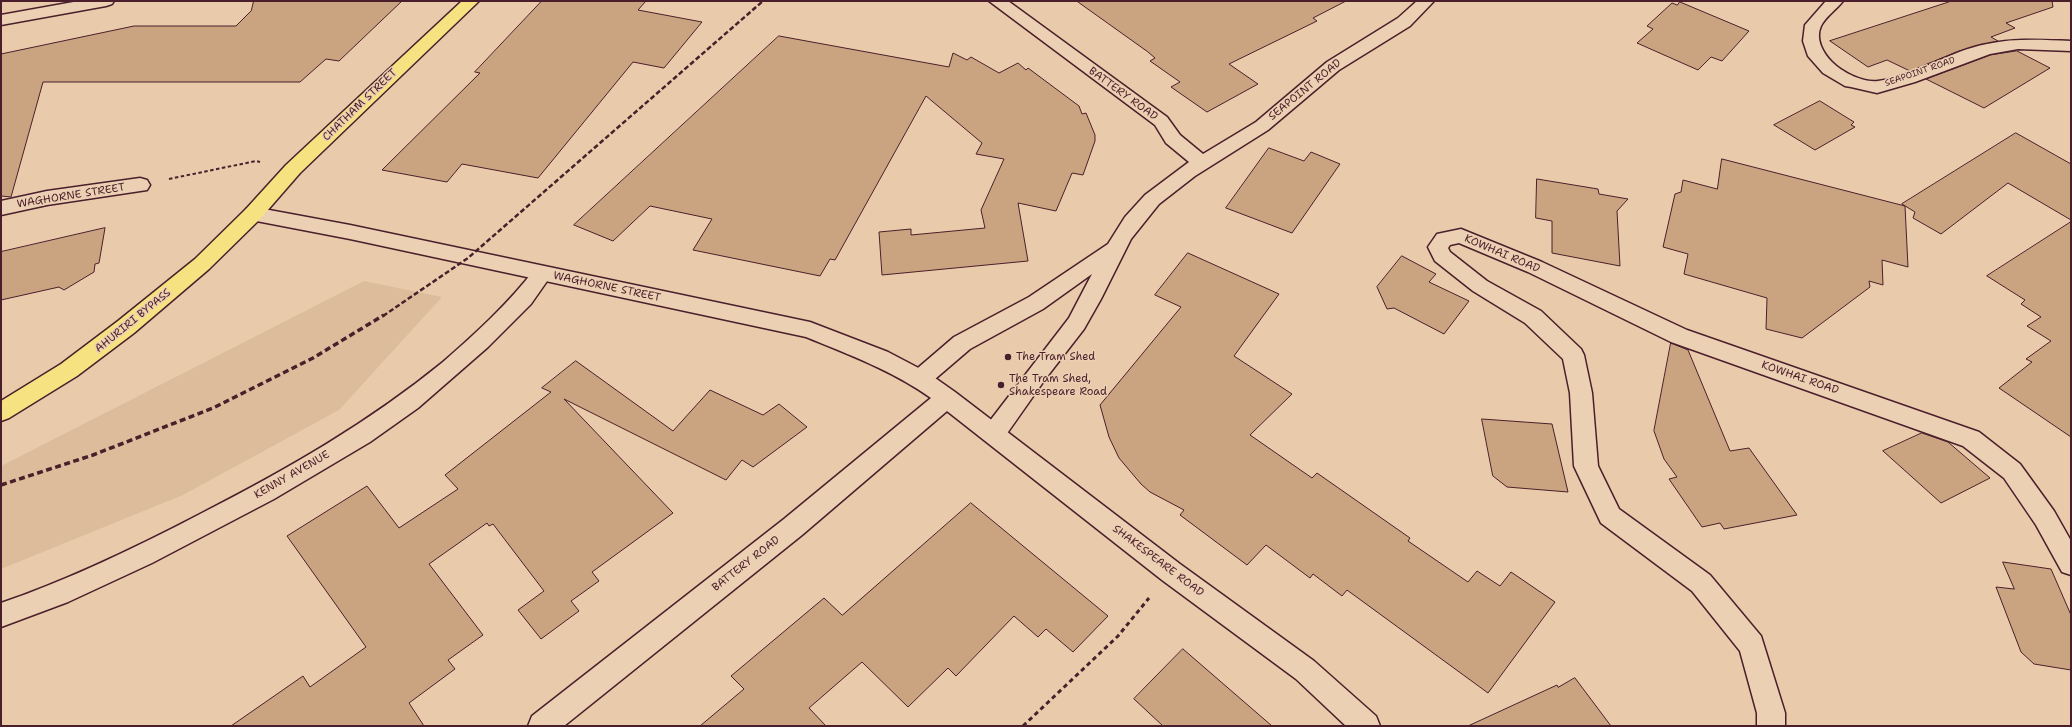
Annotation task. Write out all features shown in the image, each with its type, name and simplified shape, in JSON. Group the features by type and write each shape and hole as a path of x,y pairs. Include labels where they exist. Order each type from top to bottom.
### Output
{"highway":[{"name":"CHATHAM STREET","path":"253,214 293,169 471,1"},
{"name":"AHURIRI BYPASS","path":"1,412 69,370 126,327 202,264 253,214"}],"street":[{"path":"1,20 106,1"},
{"name":"BATTERY ROAD","path":"997,1 1161,121 1173,139 1202,163"},
{"name":"SEAPOINT ROAD","path":"1202,163 1262,126 1333,66 1404,22 1426,1"},
{"name":"SEAPOINT ROAD","path":"1835,1 1813,25 1811,41 1817,56 1829,68 1851,82 1877,87 1909,78 1986,49 2010,45 2071,46"},
{"path":"994,433 1013,412 1038,372 1086,308 1115,248 1138,214 1173,180 1202,163"},
{"name":"WAGHORNE STREET","path":"1,208 47,198 140,185"},
{"name":"WAGHORNE STREET","path":"253,214 350,232 810,330 880,358 920,379 947,398"},
{"name":"KOWHAI ROAD","path":"1771,726 1771,713 1752,645 1701,583 1610,516 1586,466 1581,392 1573,355 1533,317 1480,286 1442,256 1438,247 1444,240 1461,236 1535,267 1679,336 1971,439 2012,471 2045,518 2071,564"},
{"path":"920,379 962,343 1036,303 1115,248"},
{"name":"KENNY AVENUE","path":"1,615 28,606 157,549 287,480 381,423 431,384 513,312 542,274"},
{"name":"BATTERY ROAD","path":"542,726 793,527 947,398"},
{"name":"SHAKESPEARE ROAD","path":"947,398 1171,572 1305,670 1366,726"}],"path":[{"path":"140,185 256,161 293,169"},
{"path":"1023,726 1118,636 1171,572"}],"shaded area":[{"path":"364,281 442,297 339,410 183,495 1,569 1,466"}],"building":[{"path":"254,1 402,1 339,61 326,59 300,82 43,82 11,197 1,196 1,54 134,26 236,26 251,11"},
{"path":"542,1 646,1 638,10 702,22 664,68 633,62 538,178 462,164 447,182 382,170 480,73 475,72"},
{"path":"1077,1 1346,1 1313,18 1317,21 1229,64 1258,84 1207,112 1171,87 1180,82 1150,61 1155,58 1148,52"},
{"path":"1952,1 2052,1 2053,7 2006,23 2015,28 1991,37 1998,41 1959,51 1910,71 1887,60 1868,67 1830,41"},
{"path":"1680,2 1749,31 1722,61 1711,57 1698,70 1637,43 1653,29 1647,26 1672,3 1677,5"},
{"path":"779,36 949,67 953,53 967,60 971,57 999,73 1018,63 1026,70 1028,68 1079,106 1082,114 1086,113 1095,135 1095,141 1083,175 1072,173 1056,211 1018,203 1028,261 882,275 879,232 911,229 911,235 985,228 981,210 1004,159 976,154 982,143 926,96 835,260 830,259 820,276 693,250 712,219 650,206 613,241 574,225"},
{"path":"2017,51 2050,68 1984,108 1926,79 1990,55"},
{"path":"1820,101 1854,122 1851,125 1855,127 1815,150 1774,125"},
{"path":"2016,133 2071,164 2071,220 2008,183 1941,234 1913,218 1915,212 1902,204"},
{"path":"1269,148 1304,161 1311,152 1340,164 1292,233 1226,208"},
{"path":"1722,159 1905,206 1908,267 1882,260 1883,285 1869,281 1870,287 1802,338 1766,329 1767,298 1684,274 1688,254 1663,247 1675,194 1681,192 1683,180 1717,189"},
{"path":"1537,179 1598,189 1599,194 1628,199 1617,211 1620,266 1552,253 1552,221 1536,218"},
{"path":"2071,222 2071,437 1999,388 2032,362 2026,359 2051,341 2027,326 2041,317 2021,304 2025,300 1987,276"},
{"path":"105,228 99,263 95,264 94,272 64,290 59,287 1,300 1,252"},
{"path":"1188,253 1279,294 1234,356 1292,394 1250,435 1312,478 1317,473 1410,538 1408,541 1468,582 1477,571 1500,586 1511,572 1555,602 1488,693 1347,590 1342,596 1313,574 1310,578 1266,545 1247,565 1180,515 1184,510 1150,492 1141,484 1119,458 1109,437 1100,405 1181,307 1155,295"},
{"path":"1402,256 1436,274 1429,282 1469,301 1444,334 1394,308 1387,309 1377,287"},
{"path":"1671,343 1688,350 1730,451 1749,448 1797,515 1724,529 1720,523 1702,527 1669,479 1677,477 1664,459 1654,431"},
{"path":"576,361 673,431 710,390 763,415 779,404 807,427 753,467 742,460 726,480 564,399 673,513 592,572 599,581 571,601 579,611 541,639 518,610 544,591 493,524 489,526 487,523 429,564 483,635 448,660 455,669 409,703 424,726 231,726 303,676 310,687 366,647 287,536 367,486 399,528 458,489 445,475 551,392 542,388"},
{"path":"1482,419 1552,424 1568,492 1507,487 1493,476"},
{"path":"1922,433 1948,442 1990,478 1941,503 1883,451"},
{"path":"971,503 1108,616 1073,652 1046,629 1038,637 1014,616 956,676 948,668 908,707 862,662 809,708 826,726 700,726 744,689 731,676 824,598 842,615"},
{"path":"2003,562 2051,569 2071,615 2071,670 2034,664 2021,652 1996,587 2014,589"},
{"path":"1183,649 1272,726 1163,726 1134,699"},
{"path":"1575,678 1611,726 1468,726 1557,685 1558,687"}],"railway":[{"path":"383,316 468,258 763,1"},
{"path":"1,485 93,455 213,408 313,358 384,315"}],"place":[{"name":"The Tram Shed","path":"1008,357"},
{"name":"The Tram Shed, Shakespeare Road","path":"1001,385"}]}
